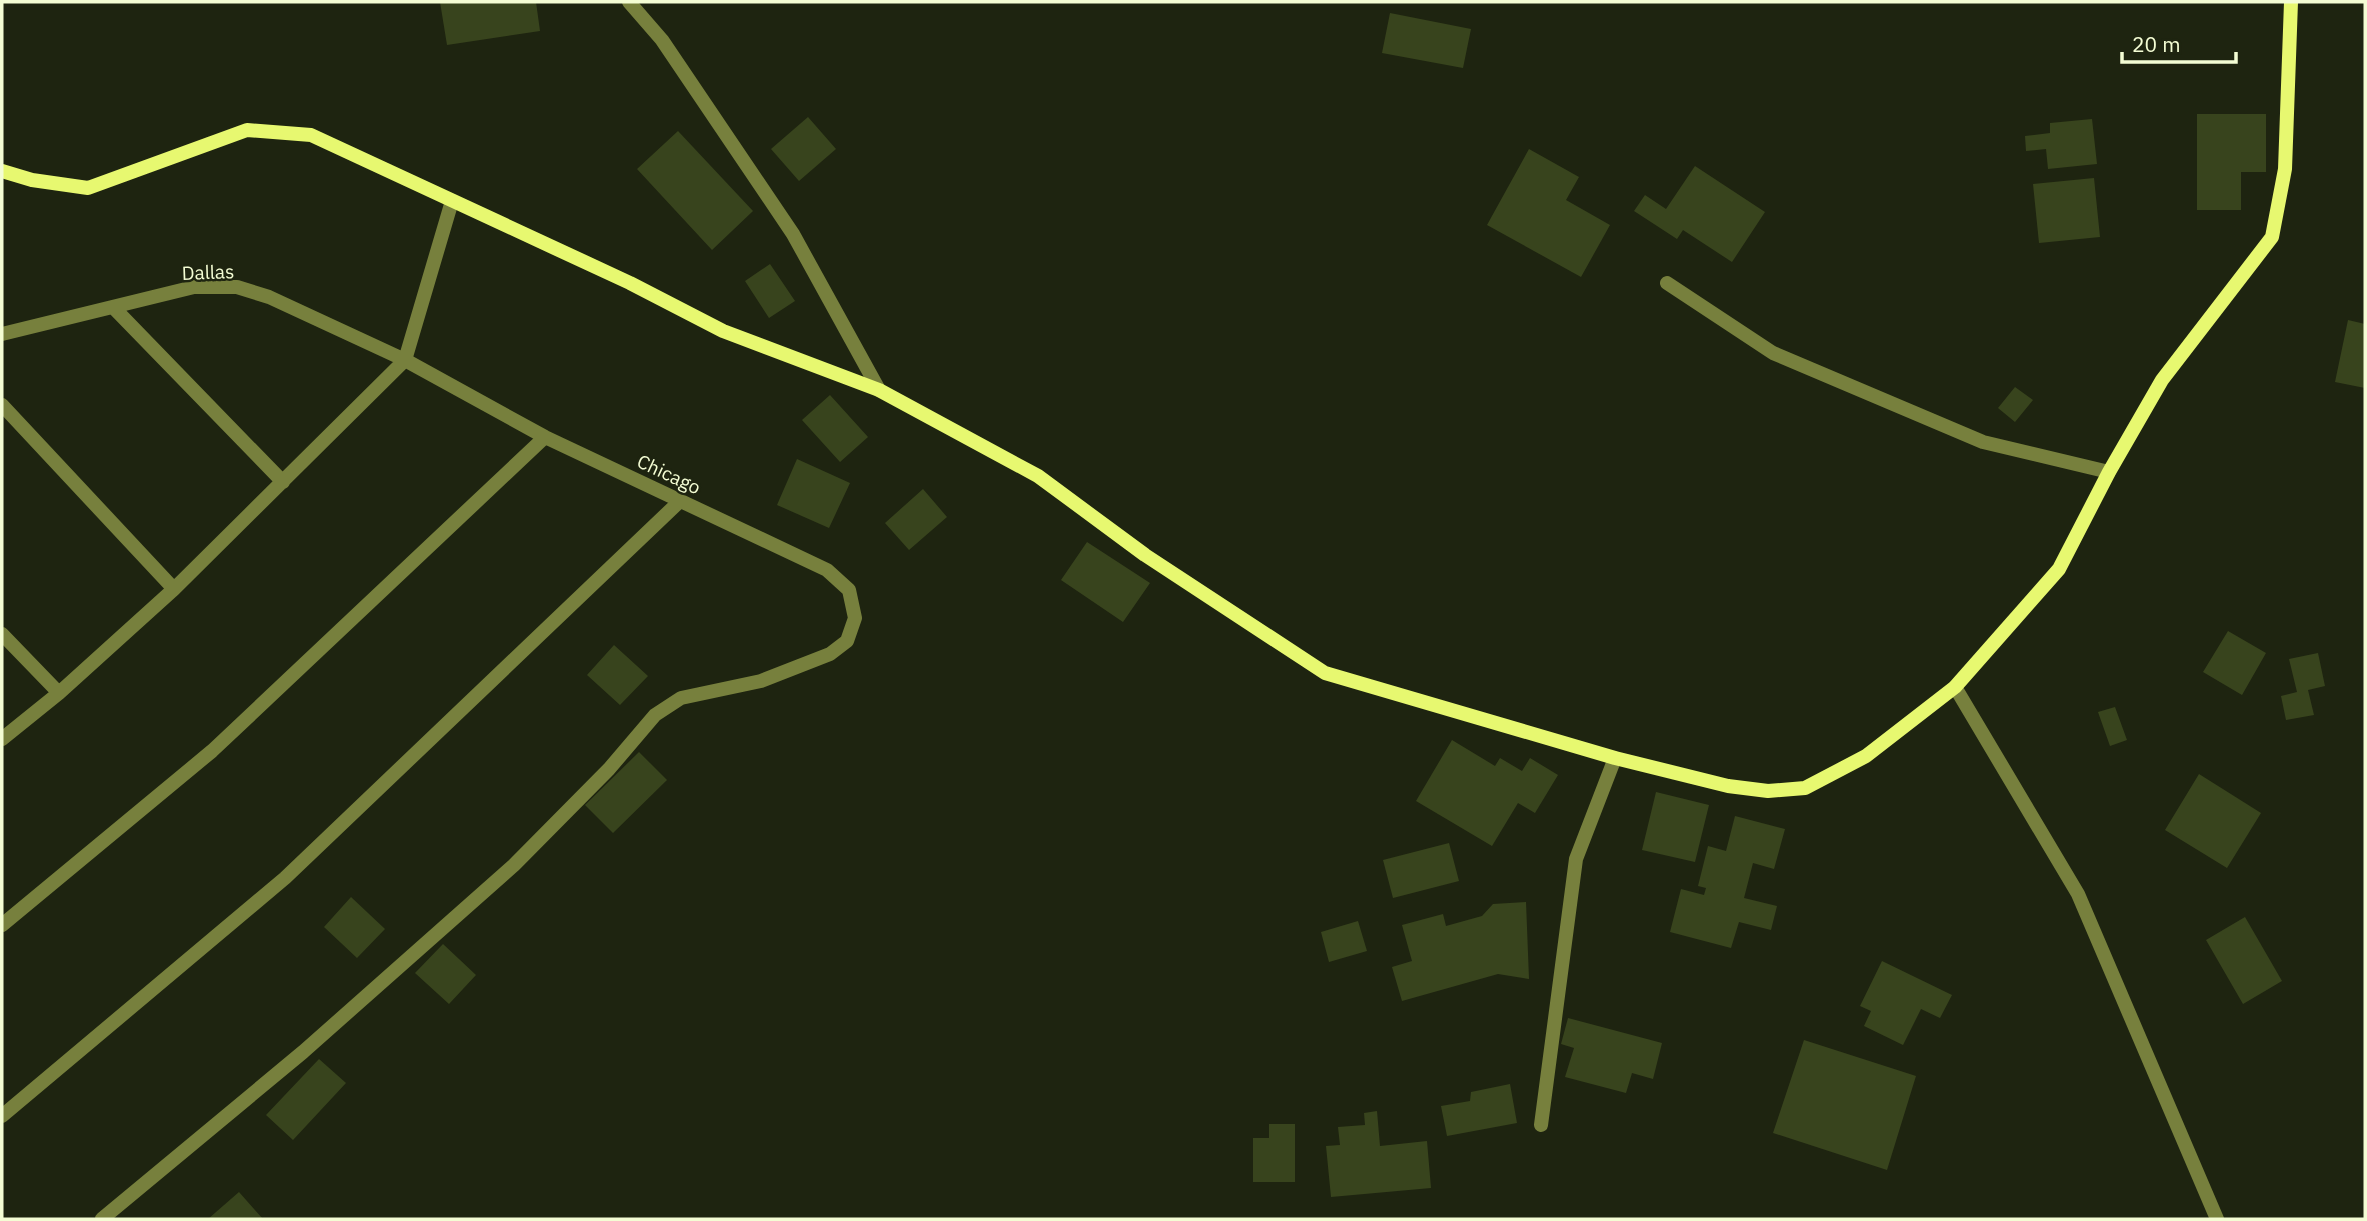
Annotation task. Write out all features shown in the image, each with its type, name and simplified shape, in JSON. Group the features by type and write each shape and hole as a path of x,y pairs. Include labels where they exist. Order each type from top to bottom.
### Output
{"street":[{"path":"629,2 662,40 793,234 879,390"},
{"path":"2,171 32,180 88,188 247,130 311,135 630,283 723,331 879,390 1038,476 1145,555 1325,673 1615,758 1728,786 1768,791 1805,788 1866,756 1955,687 2059,569 2109,472 2162,380 2272,237 2285,169 2291,2"},
{"path":"2,739 59,693 174,589 405,360 452,201"},
{"path":"1667,283 1773,353 1810,369 1983,442 2109,472"},
{"name":"Dallas","path":"2,334 194,287 237,287 269,297 405,360"},
{"path":"113,307 283,482"},
{"name":"Chicago","path":"102,1219 303,1052 514,865 609,769 655,715 681,698 761,681 830,654 847,641 855,618 849,590 827,570 545,437 405,360"},
{"path":"2,405 174,589"},
{"path":"2,925 212,751 545,437"},
{"path":"2,1116 285,878 680,501"},
{"path":"2,634 59,693"},
{"path":"1955,687 2078,894 2217,1219"},
{"path":"1541,1125 1576,859 1615,758"}],"building":[{"path":"440,2 536,2 540,31 447,45"},
{"path":"1390,13 1471,29 1463,68 1382,53"},
{"path":"2197,114 2266,114 2266,172 2241,172 2241,210 2197,210"},
{"path":"808,117 836,149 799,181 771,149"},
{"path":"2092,119 2097,164 2048,169 2046,149 2026,151 2025,136 2050,133 2050,123"},
{"path":"678,131 753,211 712,250 637,169"},
{"path":"1529,149 1579,177 1566,200 1610,225 1581,277 1487,225"},
{"path":"1695,166 1765,212 1732,262 1683,230 1677,239 1634,211 1645,195 1666,209"},
{"path":"2094,178 2100,237 2039,243 2033,184"},
{"path":"770,264 795,301 769,318 745,281"},
{"path":"2348,320 2365,324 2365,388 2335,382"},
{"path":"2015,387 2033,400 2015,422 1998,408"},
{"path":"830,395 868,437 840,462 802,420"},
{"path":"797,459 850,483 829,528 777,505"},
{"path":"923,489 947,517 909,550 885,523"},
{"path":"1087,542 1150,583 1123,622 1061,580"},
{"path":"2228,631 2266,653 2242,695 2203,672"},
{"path":"614,645 648,676 620,705 587,675"},
{"path":"2318,653 2325,686 2308,690 2314,715 2286,720 2281,696 2297,692 2289,659"},
{"path":"2115,707 2127,740 2110,746 2098,712"},
{"path":"1452,740 1495,766 1500,758 1522,771 1530,758 1558,775 1535,813 1518,803 1492,846 1416,801"},
{"path":"639,752 667,780 613,833 585,805"},
{"path":"2199,774 2261,813 2227,868 2165,830"},
{"path":"1656,792 1709,805 1695,862 1642,850"},
{"path":"1735,816 1785,829 1774,869 1753,863 1744,898 1777,906 1771,930 1739,922 1731,948 1670,932 1681,889 1704,895 1706,888 1698,886 1708,846 1726,851"},
{"path":"1449,843 1459,881 1393,898 1383,860"},
{"path":"351,897 385,929 357,958 324,927"},
{"path":"1526,902 1529,979 1498,974 1402,1001 1392,967 1412,961 1402,925 1443,914 1446,926 1482,916 1493,904"},
{"path":"2245,917 2282,981 2243,1004 2206,940"},
{"path":"1358,921 1367,951 1329,962 1321,932"},
{"path":"443,944 476,975 449,1004 415,973"},
{"path":"1882,961 1952,995 1940,1018 1921,1009 1903,1045 1864,1026 1871,1011 1860,1006"},
{"path":"1568,1018 1662,1043 1653,1079 1632,1073 1626,1093 1565,1077 1574,1048 1561,1044"},
{"path":"1804,1040 1916,1076 1887,1170 1773,1133"},
{"path":"319,1059 346,1083 293,1140 266,1115"},
{"path":"1510,1084 1517,1123 1447,1136 1441,1106 1470,1101 1471,1092"},
{"path":"1377,1111 1380,1146 1427,1141 1431,1188 1331,1197 1326,1146 1340,1145 1338,1127 1365,1125 1364,1113"},
{"path":"1269,1124 1295,1124 1295,1182 1253,1182 1253,1138 1269,1138"},
{"path":"239,1192 263,1219 208,1219"}]}
